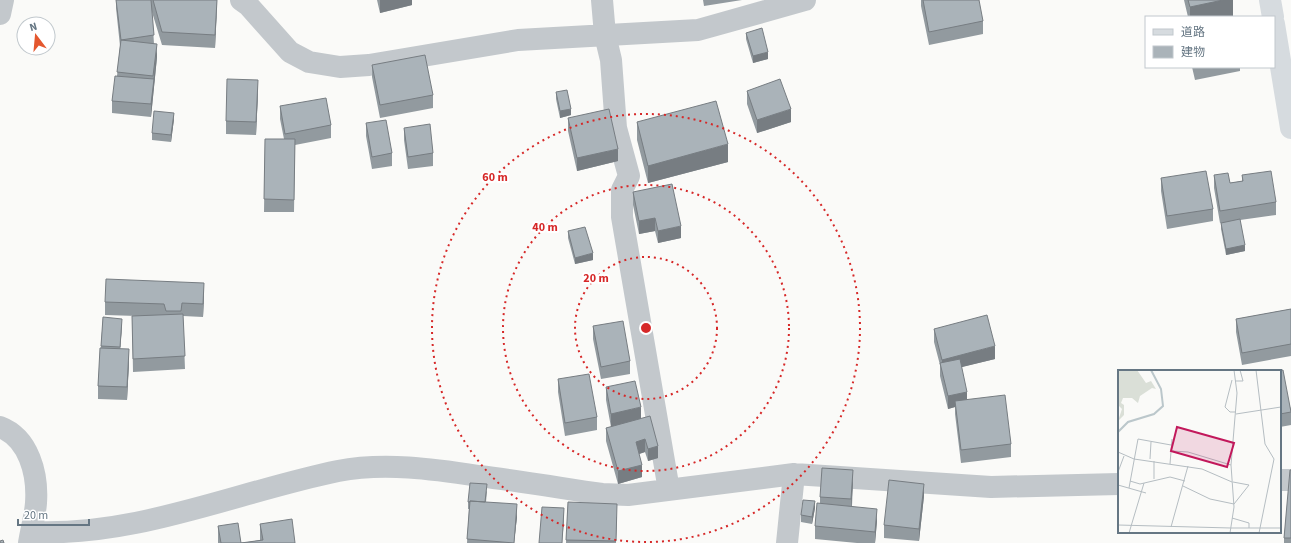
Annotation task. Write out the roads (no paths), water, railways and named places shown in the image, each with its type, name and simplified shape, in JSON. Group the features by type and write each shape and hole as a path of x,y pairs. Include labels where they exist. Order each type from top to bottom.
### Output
{"main road":[{"path":"1270,0 1273,16"},
{"path":"1275,30 1291,128"}],"street":[{"path":"0,14 3,0"},
{"path":"241,0 248,5 290,52 309,62 340,67 369,65 518,40 698,30 805,0"},
{"path":"602,0 605,35 611,60 616,128 629,176 622,190 622,218 669,490"},
{"path":"0,427 10,431 22,442 29,455 36,497 30,537 107,528 179,512 338,471 371,467 445,471 602,494 628,494 669,490 794,474 991,487 1118,484"},
{"path":"787,543 794,474"}]}
